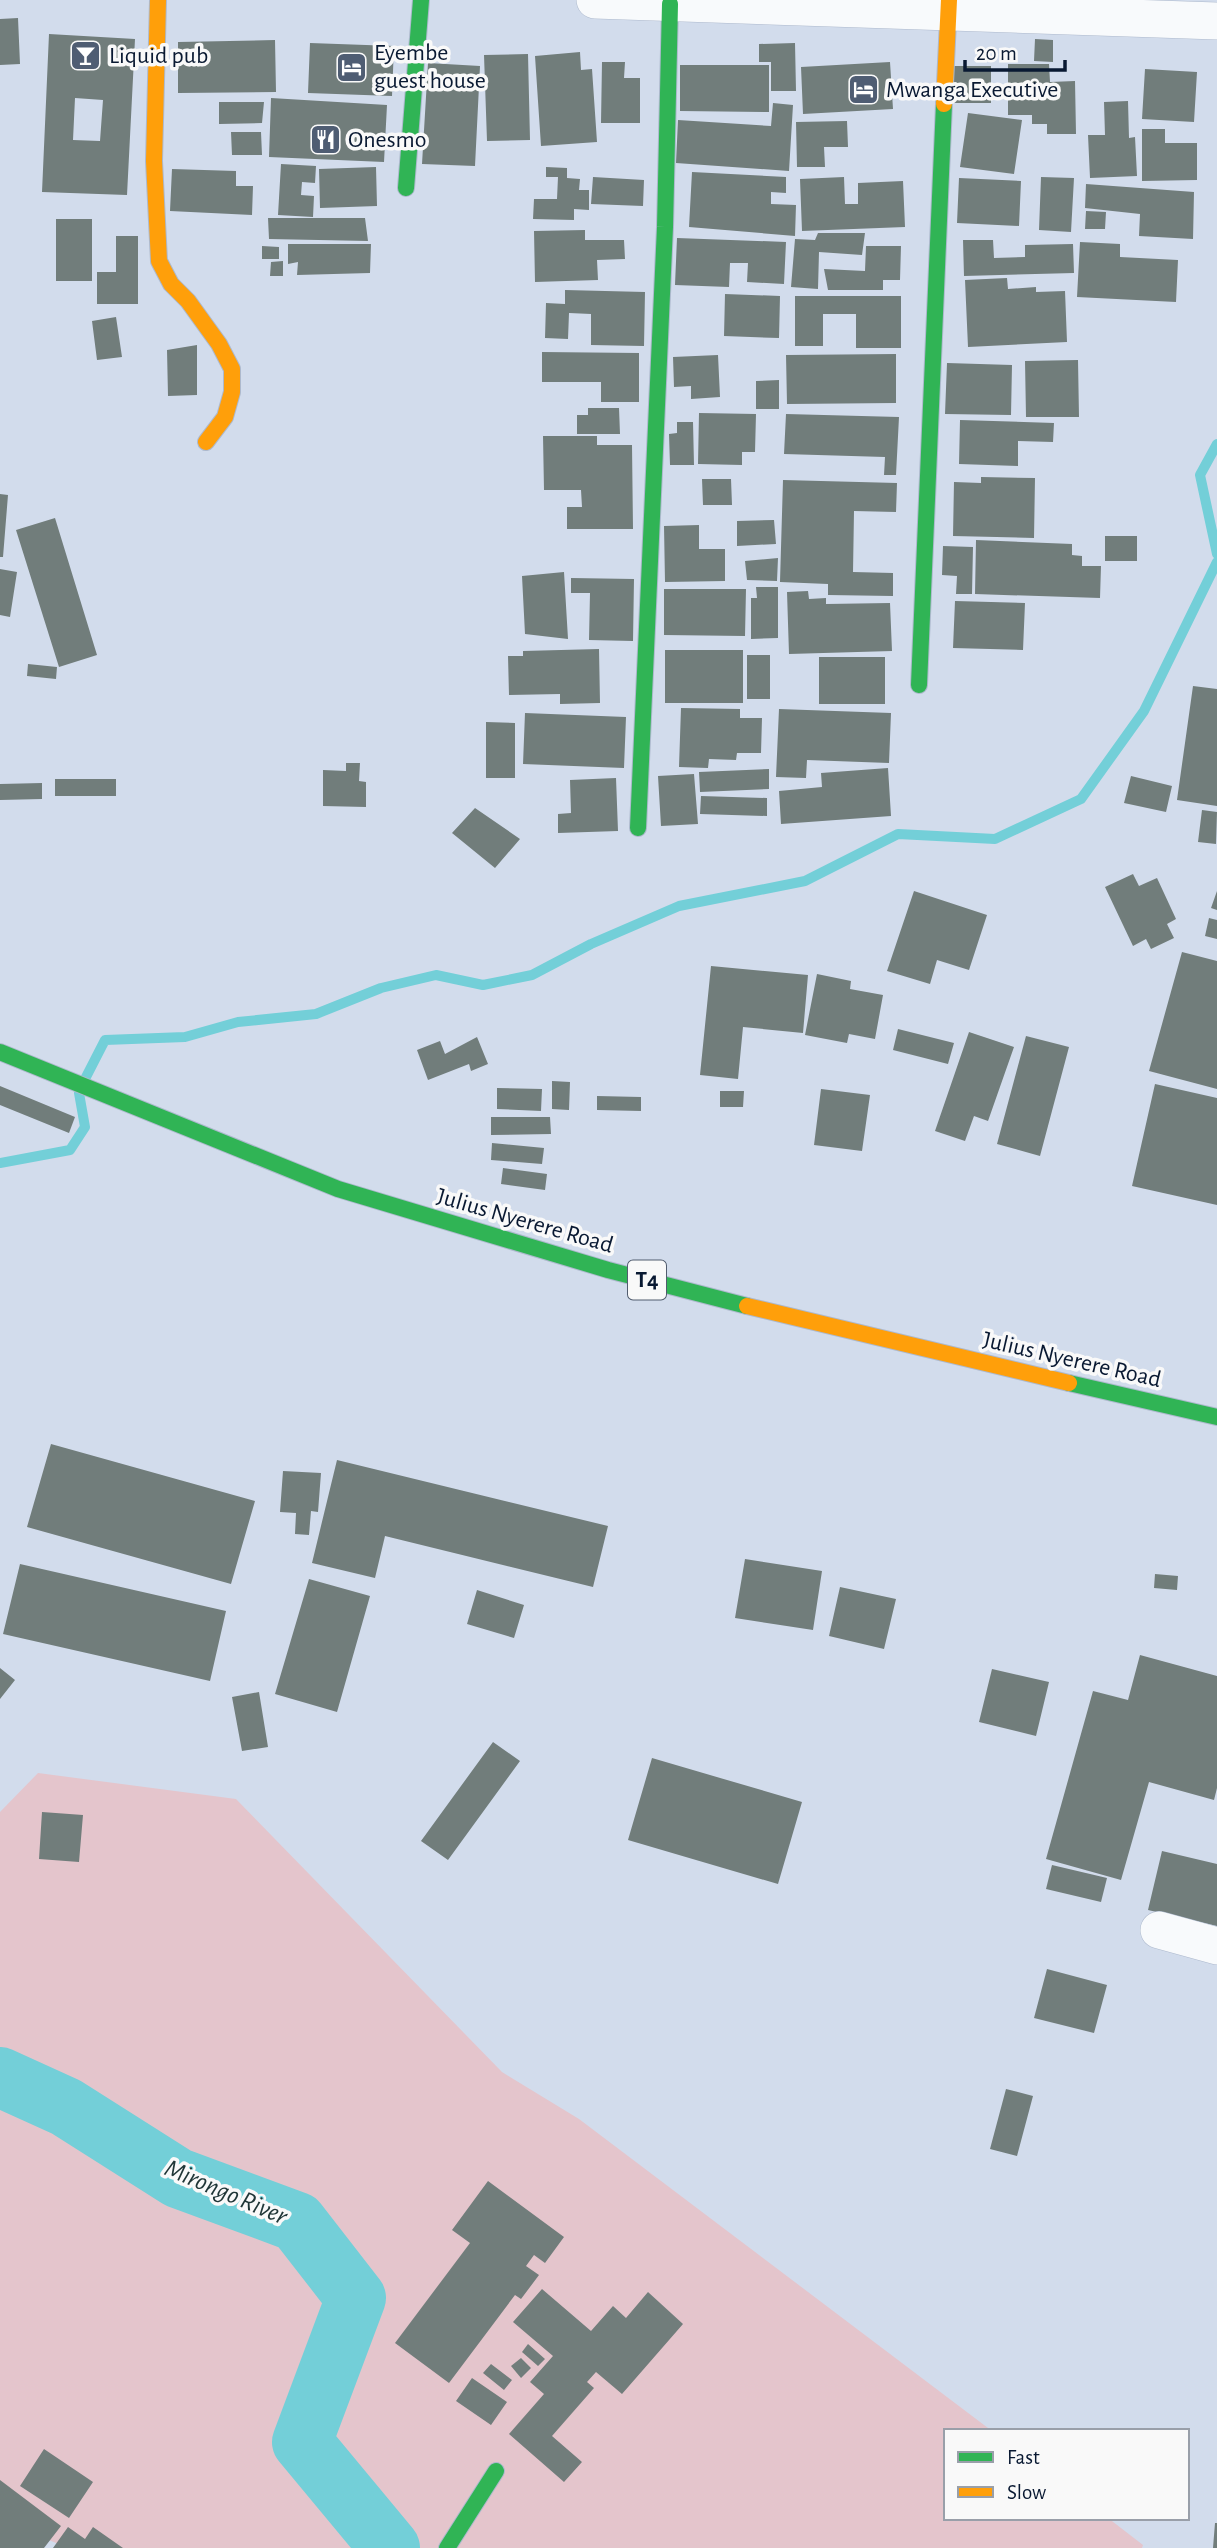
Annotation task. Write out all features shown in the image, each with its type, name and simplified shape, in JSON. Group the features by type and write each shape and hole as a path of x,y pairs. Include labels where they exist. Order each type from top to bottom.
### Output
{"main road":[{"path":"158,0 154,162 159,261 171,284 188,301 219,344 232,369 232,393 225,417 206,442"},
{"path":"406,188 421,0"},
{"path":"638,828 664,240 678,3"},
{"path":"919,685 949,7"},
{"name":"Julius Nyerere Road","path":"0,1052 338,1189 608,1270 857,1335 1217,1417"},
{"path":"447,2548 496,2471"}],"street":[{"path":"595,0 949,7 1217,21"},
{"path":"1159,1930 1217,1945"}],"shaded area":[{"path":"38,1773 236,1799 502,2072 579,2119 989,2429 944,2429 944,2520 1111,2520 1143,2545 1142,2548 69,2548 0,2521 0,1812"}],"building":[{"path":"18,18 20,64 0,65 0,19"},
{"path":"49,34 135,39 127,195 42,192","holes":["75,98 103,100 100,141 73,140"]},
{"path":"1035,39 1053,40 1053,62 1034,61"},
{"path":"275,40 276,92 178,93 178,42"},
{"path":"310,43 394,46 392,96 308,93"},
{"path":"795,43 796,91 771,91 771,62 759,62 759,44"},
{"path":"580,52 581,70 592,69 597,142 541,146 535,56"},
{"path":"528,54 530,140 487,141 484,55"},
{"path":"602,62 625,62 624,78 640,78 640,123 601,123"},
{"path":"890,62 893,109 803,114 801,67"},
{"path":"428,63 480,66 475,166 422,164"},
{"path":"1008,64 1049,64 1050,82 1075,81 1076,134 1047,134 1047,124 1032,124 1032,115 1008,115"},
{"path":"680,65 769,65 769,112 680,111"},
{"path":"952,66 991,66 991,103 952,103"},
{"path":"1145,69 1197,72 1194,122 1142,119"},
{"path":"271,98 387,105 384,162 269,157"},
{"path":"1128,101 1129,138 1135,137 1137,176 1090,178 1088,135 1105,135 1104,102"},
{"path":"219,102 264,102 262,123 219,124"},
{"path":"773,103 793,105 789,171 676,163 678,120 771,126"},
{"path":"968,113 1022,120 1014,174 960,167"},
{"path":"847,121 848,147 824,147 825,167 797,167 796,122"},
{"path":"1142,129 1165,129 1165,143 1197,143 1197,180 1142,181"},
{"path":"231,132 261,132 262,155 232,155"},
{"path":"281,164 316,166 315,183 302,182 301,195 314,196 313,217 278,215"},
{"path":"376,167 377,206 320,208 319,169"},
{"path":"546,167 567,168 567,178 580,179 579,190 589,190 589,210 574,209 574,220 533,219 534,199 557,199 558,177 546,177"},
{"path":"172,169 236,171 236,186 253,186 252,215 170,211"},
{"path":"692,172 786,177 786,193 771,192 771,204 796,205 795,236 689,227"},
{"path":"593,177 644,180 643,206 591,204"},
{"path":"844,177 845,204 858,204 858,183 903,181 905,227 802,231 800,179"},
{"path":"1041,177 1074,178 1071,232 1039,230"},
{"path":"959,178 1021,181 1019,226 957,223"},
{"path":"1086,184 1194,192 1193,239 1139,236 1140,214 1085,208"},
{"path":"1086,211 1106,212 1105,229 1085,229"},
{"path":"268,218 365,218 368,241 269,239"},
{"path":"56,219 92,219 92,281 56,281"},
{"path":"585,230 585,240 624,240 625,259 597,260 598,280 535,282 534,231"},
{"path":"818,233 865,233 862,255 819,252 818,289 791,287 795,239 815,240"},
{"path":"116,236 138,236 138,304 97,304 97,272 116,272"},
{"path":"677,238 786,242 784,284 747,282 748,263 730,263 729,287 675,285"},
{"path":"963,240 993,240 994,258 1025,257 1025,245 1073,244 1074,273 964,276"},
{"path":"1080,242 1120,244 1120,257 1178,260 1176,302 1077,297"},
{"path":"288,244 371,244 370,273 297,275 298,262 288,264"},
{"path":"262,246 279,247 279,259 262,259"},
{"path":"866,246 901,246 900,280 883,280 883,290 828,290 824,269 865,271"},
{"path":"283,261 283,276 270,276 271,262"},
{"path":"1007,278 1008,289 1036,287 1036,292 1065,291 1067,342 968,347 965,280"},
{"path":"565,290 645,292 644,346 591,345 591,314 569,313 568,339 545,338 546,303 565,304"},
{"path":"725,294 780,296 779,338 724,336"},
{"path":"795,296 901,296 901,348 856,348 856,314 823,314 823,346 795,346"},
{"path":"116,317 122,357 97,360 92,321"},
{"path":"197,345 197,395 168,396 167,350"},
{"path":"542,352 639,353 639,402 601,402 601,382 542,382"},
{"path":"896,354 896,403 787,404 786,355"},
{"path":"718,355 720,397 691,399 691,386 674,387 673,357"},
{"path":"1078,360 1079,417 1026,417 1025,361"},
{"path":"947,363 1012,365 1011,415 945,414"},
{"path":"779,380 779,409 756,409 756,381"},
{"path":"588,408 619,408 620,434 577,434 577,415 588,415"},
{"path":"699,413 756,414 755,452 742,452 742,465 698,464"},
{"path":"786,414 899,417 896,475 884,475 885,457 784,454"},
{"path":"960,420 1054,423 1053,442 1018,441 1018,466 959,464"},
{"path":"677,422 693,422 694,465 670,465 669,434 677,433"},
{"path":"543,436 597,436 597,445 632,445 633,529 567,529 567,507 582,507 581,490 544,490"},
{"path":"981,477 1035,478 1034,538 953,536 954,482 981,483"},
{"path":"702,479 731,479 732,505 703,505"},
{"path":"783,480 897,483 896,512 854,511 853,572 893,573 893,596 828,595 828,584 780,582"},
{"path":"0,494 8,495 3,557 0,557"},
{"path":"55,518 97,655 59,667 16,530"},
{"path":"774,520 776,544 737,546 737,521"},
{"path":"699,525 699,549 725,549 725,581 665,582 664,526"},
{"path":"1105,536 1137,536 1137,561 1105,561"},
{"path":"976,540 1072,544 1072,555 1082,556 1082,566 1101,566 1100,598 975,594"},
{"path":"943,546 973,547 972,594 956,594 957,576 942,575"},
{"path":"778,558 777,581 747,580 745,561"},
{"path":"0,569 17,572 10,617 0,615"},
{"path":"564,572 568,639 525,634 522,576"},
{"path":"571,578 634,579 633,641 589,640 590,593 571,593"},
{"path":"756,587 778,587 778,638 751,639 751,598 757,598"},
{"path":"664,589 746,589 745,636 664,635"},
{"path":"808,591 809,599 826,598 826,604 890,603 892,651 789,654 787,592"},
{"path":"955,601 1025,603 1023,650 953,648"},
{"path":"599,649 600,703 560,704 560,694 509,695 508,656 523,656 523,651"},
{"path":"665,650 743,650 743,703 665,703"},
{"path":"747,655 770,655 770,699 747,699"},
{"path":"819,657 885,657 885,704 819,704"},
{"path":"28,664 57,667 56,679 27,676"},
{"path":"1193,686 1217,689 1217,806 1177,800"},
{"path":"681,708 740,709 740,718 762,718 761,753 737,753 736,760 709,759 708,768 679,767"},
{"path":"779,709 891,713 889,763 807,760 806,778 776,777"},
{"path":"525,713 626,717 624,768 523,764"},
{"path":"486,722 515,723 515,778 486,778"},
{"path":"346,763 360,763 359,781 366,782 366,807 323,806 323,770 346,771"},
{"path":"888,768 891,816 781,824 779,791 822,787 821,773"},
{"path":"769,769 769,789 700,792 699,772"},
{"path":"694,774 698,824 661,826 658,776"},
{"path":"1131,776 1172,786 1166,812 1124,803"},
{"path":"616,778 618,831 558,833 558,814 571,813 570,780"},
{"path":"55,779 116,779 116,796 55,796"},
{"path":"42,783 42,799 0,800 0,784"},
{"path":"701,796 767,798 767,816 700,814"},
{"path":"475,808 520,839 495,868 452,833"},
{"path":"1202,810 1217,812 1216,844 1198,842"},
{"path":"1133,874 1139,886 1157,878 1176,919 1167,924 1174,938 1151,949 1146,939 1133,946 1105,887"},
{"path":"914,891 987,915 969,970 937,960 930,984 887,971"},
{"path":"1217,891 1217,910 1211,908"},
{"path":"1209,918 1217,920 1217,939 1205,936"},
{"path":"1182,952 1217,961 1217,1089 1149,1071"},
{"path":"711,966 808,975 803,1033 743,1027 738,1079 700,1075"},
{"path":"817,974 851,981 850,989 883,995 875,1039 849,1034 847,1043 805,1035"},
{"path":"898,1029 954,1043 948,1064 893,1050"},
{"path":"969,1032 1014,1047 988,1121 974,1116 965,1141 935,1131"},
{"path":"1026,1036 1069,1047 1040,1156 997,1144"},
{"path":"477,1037 488,1064 471,1071 469,1064 428,1080 417,1050 440,1041 445,1054"},
{"path":"552,1081 570,1082 569,1110 552,1109"},
{"path":"1155,1084 1217,1098 1217,1205 1132,1186"},
{"path":"0,1086 75,1117 69,1133 0,1105"},
{"path":"497,1088 542,1089 541,1111 497,1109"},
{"path":"821,1089 870,1095 862,1151 814,1145"},
{"path":"720,1091 744,1091 743,1107 720,1107"},
{"path":"597,1096 641,1097 641,1111 597,1110"},
{"path":"491,1117 550,1117 551,1134 491,1135"},
{"path":"492,1143 544,1148 542,1164 491,1160"},
{"path":"503,1168 547,1174 545,1190 501,1184"},
{"path":"51,1444 255,1501 231,1584 27,1527"},
{"path":"337,1460 608,1526 593,1587 385,1536 375,1578 312,1563"},
{"path":"283,1471 321,1473 318,1512 311,1511 309,1535 295,1534 296,1513 280,1512"},
{"path":"745,1559 822,1571 813,1630 735,1618"},
{"path":"20,1564 226,1611 210,1681 3,1634"},
{"path":"1155,1574 1178,1576 1177,1590 1154,1588"},
{"path":"309,1579 370,1596 337,1712 275,1694"},
{"path":"840,1587 896,1599 884,1649 829,1636"},
{"path":"477,1590 524,1605 514,1638 467,1624"},
{"path":"1140,1655 1217,1676 1217,1788 1214,1800 1149,1782 1121,1880 1046,1859 1093,1691 1128,1700"},
{"path":"0,1668 15,1680 0,1699"},
{"path":"992,1669 1049,1682 1036,1736 979,1722"},
{"path":"259,1692 268,1747 242,1751 232,1697"},
{"path":"493,1742 520,1761 448,1860 421,1841"},
{"path":"652,1758 802,1802 778,1884 628,1840"},
{"path":"42,1812 83,1815 79,1862 39,1859"},
{"path":"1162,1851 1217,1864 1217,1926 1148,1910"},
{"path":"1052,1865 1107,1878 1101,1902 1046,1889"},
{"path":"1047,1969 1107,1985 1094,2033 1034,2018"},
{"path":"1006,2089 1033,2096 1017,2156 990,2149"},
{"path":"488,2181 564,2237 545,2263 534,2255 526,2266 539,2275 521,2299 515,2295 449,2383 395,2343 470,2243 452,2230"},
{"path":"542,2289 591,2331 613,2306 626,2318 648,2292 683,2324 622,2394 596,2372 587,2382 594,2388 552,2436 582,2462 564,2482 509,2434 544,2394 530,2382 553,2356 513,2322"},
{"path":"528,2344 545,2359 538,2366 522,2352"},
{"path":"521,2358 531,2368 521,2378 511,2366"},
{"path":"491,2364 512,2380 504,2390 483,2373"},
{"path":"472,2378 507,2402 491,2425 456,2401"},
{"path":"44,2449 93,2482 69,2518 20,2486"},
{"path":"0,2480 61,2526 44,2548 0,2548"},
{"path":"1215,2523 1217,2548 1213,2548"},
{"path":"68,2527 85,2539 93,2527 123,2548 53,2548"}],"waterway":[{"path":"1217,444 1200,475 1217,554"},
{"path":"85,1079 105,1040 185,1037 238,1022 316,1014 381,988 436,975 483,985 532,975 591,944 679,906 805,881 898,834 995,839 1081,799 1144,711 1217,562"},
{"path":"0,1163 70,1150 85,1127 79,1093"},
{"name":"Mirongo River","path":"0,2077 66,2107 178,2178 297,2222 356,2298 302,2442 390,2548"}],"traffic: fast":[{"path":"406,188 421,0"},
{"path":"638,828 665,227 670,4"},
{"path":"919,685 944,104"},
{"path":"0,1052 338,1189 608,1270 747,1306"},
{"path":"1069,1383 1217,1417"},
{"path":"447,2548 496,2471"}],"traffic: slow":[{"path":"158,0 154,161 159,261 171,284 188,301 219,344 232,369 232,392 225,417 206,442"},
{"path":"944,104 949,0"},
{"path":"747,1306 1069,1383"}],"place":[{"name":"Liquid pub","path":"86,56"},
{"name":"Eyembe guest house","path":"351,67"},
{"name":"Mwanga Executive","path":"863,90"},
{"name":"Onesmo","path":"325,140"}]}
